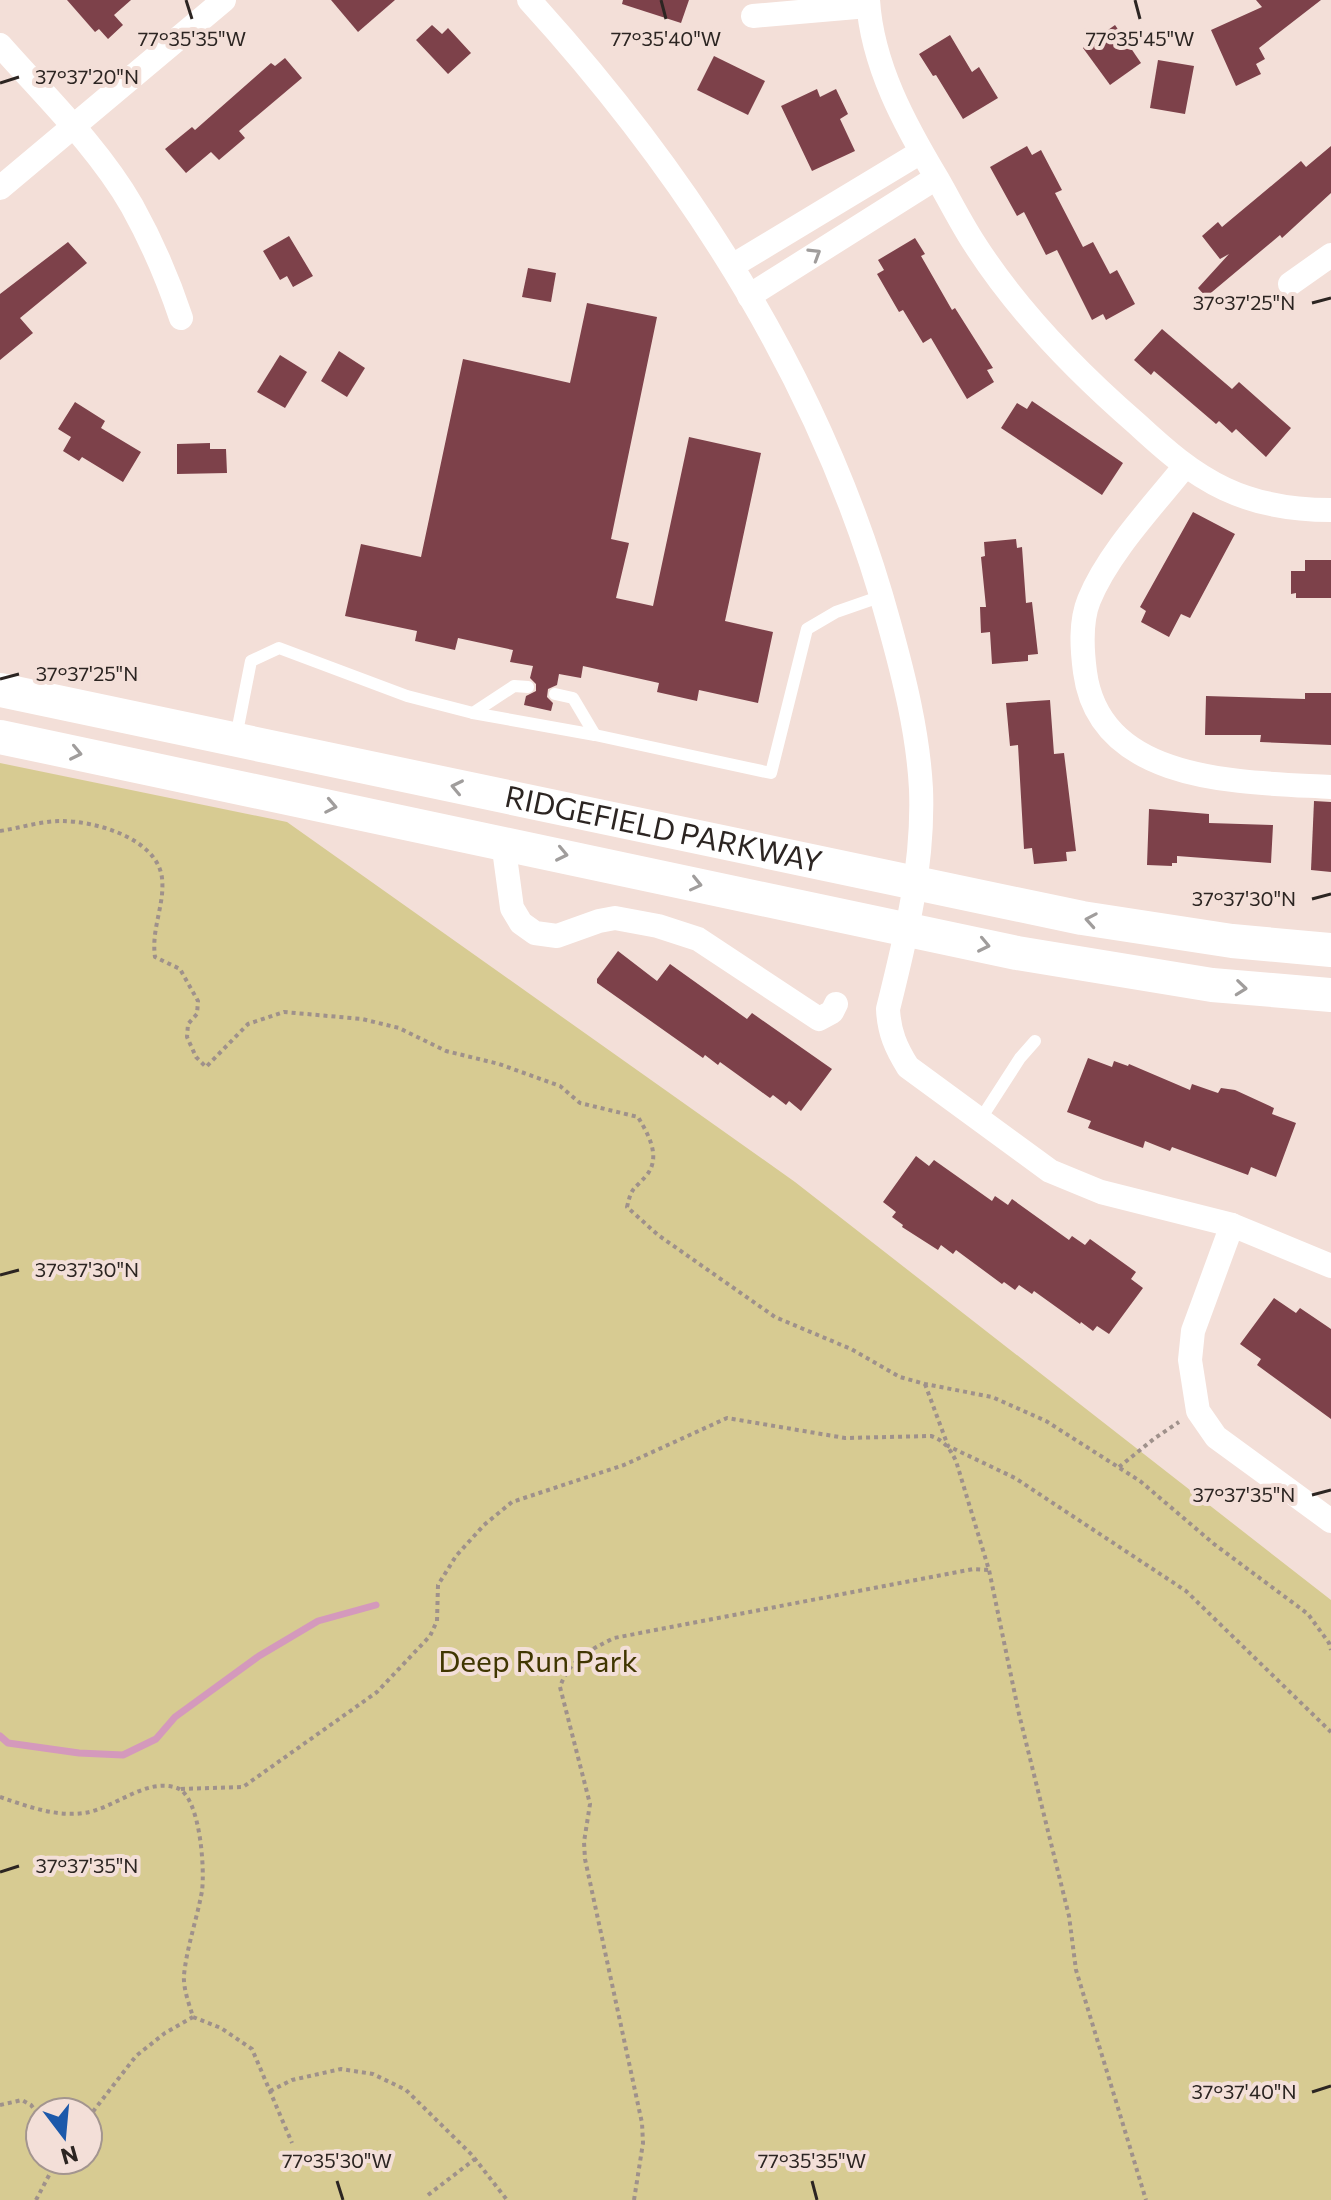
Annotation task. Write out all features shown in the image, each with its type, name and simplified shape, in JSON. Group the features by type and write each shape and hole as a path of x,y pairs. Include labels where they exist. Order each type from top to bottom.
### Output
{"main road":[{"name":"RIDGEFIELD PARKWAY","path":"0,690 1082,918 1168,933 1331,950"},
{"name":"RIDGEFIELD PARKWAY","path":"0,737 1017,953 1212,985 1331,995"}],"street":[{"path":"0,188 224,0"},
{"path":"529,0 643,134 704,220 749,296 815,420 858,526 903,671 918,742 921,792 916,884 888,1009 894,1044 908,1067 1050,1171 1101,1192 1232,1225 1331,1266"},
{"path":"753,16 868,3 870,31 880,65 921,152 975,245 1031,319 1082,376 1185,466 1222,488 1261,503 1298,510 1331,510"},
{"path":"0,45 73,127 131,204 168,278 181,318"},
{"path":"732,266 921,152"},
{"path":"749,296 936,178"},
{"path":"1290,284 1331,255"},
{"path":"1185,466 1124,544 1088,601 1082,631 1083,660 1087,687 1095,708 1105,726 1124,742 1144,756 1179,769 1233,779 1331,787"},
{"path":"503,842 512,908 521,923 535,933 557,936 615,918 658,926 698,939 819,1019 832,1012 836,1004"},
{"path":"1232,1225 1193,1331 1190,1360 1198,1411 1216,1437 1331,1521"}],"lane":[{"path":"236,740 251,661 279,648 407,696 473,713 595,735 771,773 807,629 836,612 882,596"},
{"path":"473,713 514,686 528,687"},
{"path":"555,694 573,698 595,735"},
{"path":"980,1120 1020,1058 1035,1041"}],"path":[{"path":"0,831 61,821 110,828 145,847 162,875 161,903 152,939 155,957 180,969 198,1001 197,1014 188,1024 187,1037 196,1057 206,1067 248,1024 284,1012 362,1019 399,1028 446,1051 499,1064 560,1086 580,1103 638,1117 652,1142 653,1156 648,1174 632,1187 627,1207 658,1235 775,1317 851,1349 900,1377 992,1397 1046,1421 1140,1481 1214,1544 1308,1614 1331,1650"},
{"path":"925,1384 956,1461 989,1570 1019,1714 1069,1916 1076,1970 1146,2200"},
{"path":"1119,1467 1155,1438 1198,1411"},
{"path":"0,1797 43,1811 82,1813 111,1806 143,1789 168,1785 181,1789 243,1787 377,1692 430,1636 437,1621 438,1585 456,1556 484,1525 512,1502 624,1465 727,1418 845,1438 931,1436 1015,1478 1186,1591 1331,1732"},
{"path":"634,2200 643,2143 642,2123 585,1859 584,1842 590,1804 560,1687 564,1675 580,1655 614,1638 973,1569 989,1570"},
{"path":"181,1789 192,1804 202,1853 202,1889 189,1941 184,1980 193,2017"},
{"path":"193,2017 221,2028 252,2049 292,2143"},
{"path":"104,2097 136,2056 165,2033 193,2017"},
{"path":"270,2091 292,2080 341,2069 373,2074 406,2090 475,2159 507,2200"},
{"path":"0,2105 24,2101"},
{"path":"428,2195 475,2159"},
{"path":"36,2200 49,2176"}],"green space":[{"name":"Deep Run Park","path":"0,763 287,822 795,1182 1331,1600 1331,2200 0,2200"}],"building":[{"path":"67,0 131,0 114,15 123,25 108,39 99,29 95,32"},
{"path":"331,0 395,0 358,32"},
{"path":"623,0 689,0 681,23 622,4"},
{"path":"1256,0 1321,0 1259,48 1265,59 1256,64 1261,74 1236,86 1211,30 1262,7"},
{"path":"432,25 442,34 448,28 471,53 448,74 416,40"},
{"path":"1115,25 1141,63 1110,85 1083,48"},
{"path":"950,35 972,72 979,67 998,98 963,119 919,54"},
{"path":"714,56 765,81 748,115 697,90"},
{"path":"285,58 302,78 239,131 245,138 219,160 211,152 186,173 165,149 192,127 195,130 271,63 275,66"},
{"path":"1158,60 1194,66 1185,114 1150,108"},
{"path":"817,89 820,97 836,89 848,114 840,119 855,151 812,171 781,106"},
{"path":"1027,146 1032,155 1041,150 1062,190 1055,193 1083,247 1093,242 1110,274 1117,270 1135,304 1106,320 1103,314 1092,320 1057,250 1046,255 1024,212 1017,216 990,167"},
{"path":"1331,146 1331,193 1282,238 1280,235 1206,297 1198,288 1229,254 1220,259 1202,236 1218,222 1222,227 1301,161 1306,167"},
{"path":"289,236 313,276 293,287 287,276 280,280 263,251"},
{"path":"915,238 925,254 921,256 952,310 955,308 993,368 987,370 994,382 967,399 931,338 923,343 903,310 899,312 877,274 884,270 878,260"},
{"path":"68,242 87,263 20,318 33,333 0,360 0,294"},
{"path":"528,268 556,273 551,302 522,297"},
{"path":"587,303 657,317 611,539 629,543 616,598 653,606 689,437 761,453 725,621 773,632 758,703 699,690 697,701 657,692 659,683 583,666 581,678 559,674 557,685 548,689 547,697 553,703 551,711 524,705 526,696 536,691 536,684 530,678 533,666 510,662 513,650 458,638 455,650 415,641 417,631 345,616 361,544 421,557 463,359 570,383"},
{"path":"1162,329 1232,389 1239,382 1291,428 1266,457 1236,429 1232,433 1219,421 1216,424 1154,371 1151,375 1134,360"},
{"path":"339,351 365,368 347,397 321,381"},
{"path":"280,355 307,372 285,408 257,392"},
{"path":"1032,401 1123,463 1102,495 1001,428 1017,403 1027,409"},
{"path":"75,402 105,421 101,428 141,452 123,482 82,457 79,461 63,451 71,437 58,429"},
{"path":"210,443 210,449 226,449 227,473 177,474 177,444"},
{"path":"1193,512 1235,534 1190,618 1181,614 1169,637 1141,622 1146,611 1140,607"},
{"path":"1016,539 1017,548 1022,547 1026,603 1032,602 1038,654 1028,655 1028,661 992,664 990,632 981,633 980,607 986,607 981,557 985,556 984,542"},
{"path":"1305,560 1331,560 1331,598 1296,598 1296,593 1291,594 1291,571 1305,571"},
{"path":"1305,693 1331,693 1331,745 1260,742 1261,735 1205,735 1206,696 1305,699"},
{"path":"1050,700 1054,754 1064,753 1076,851 1066,852 1067,861 1034,864 1032,848 1024,849 1018,745 1010,746 1006,703"},
{"path":"1314,801 1331,802 1331,872 1311,870"},
{"path":"1149,809 1209,814 1209,823 1273,825 1271,863 1177,856 1177,863 1172,863 1172,866 1147,865"},
{"path":"618,951 657,981 670,964 747,1019 752,1013 832,1069 801,1111 789,1101 786,1105 773,1095 770,1098 720,1062 718,1065 705,1055 703,1058 597,983"},
{"path":"1088,1058 1112,1067 1114,1061 1129,1064 1190,1090 1192,1084 1218,1093 1221,1088 1235,1090 1274,1108 1272,1114 1296,1123 1276,1177 1251,1167 1248,1175 1172,1147 1170,1151 1145,1141 1143,1148 1088,1128 1091,1121 1067,1112"},
{"path":"916,1156 929,1166 934,1160 992,1201 995,1196 1008,1205 1012,1199 1069,1240 1072,1236 1085,1245 1090,1239 1136,1272 1131,1279 1143,1288 1109,1334 1097,1326 1093,1331 1080,1324 1034,1291 1032,1294 1019,1285 1015,1290 1004,1282 1002,1284 956,1250 953,1254 941,1245 938,1250 902,1227 892,1217 896,1212 883,1202"},
{"path":"1274,1298 1296,1313 1300,1308 1331,1329 1331,1419 1257,1365 1261,1359 1240,1344"}],"waterway":[{"path":"0,1736 8,1743 79,1753 123,1755 156,1739 175,1717 259,1656 318,1621 376,1605"}]}
